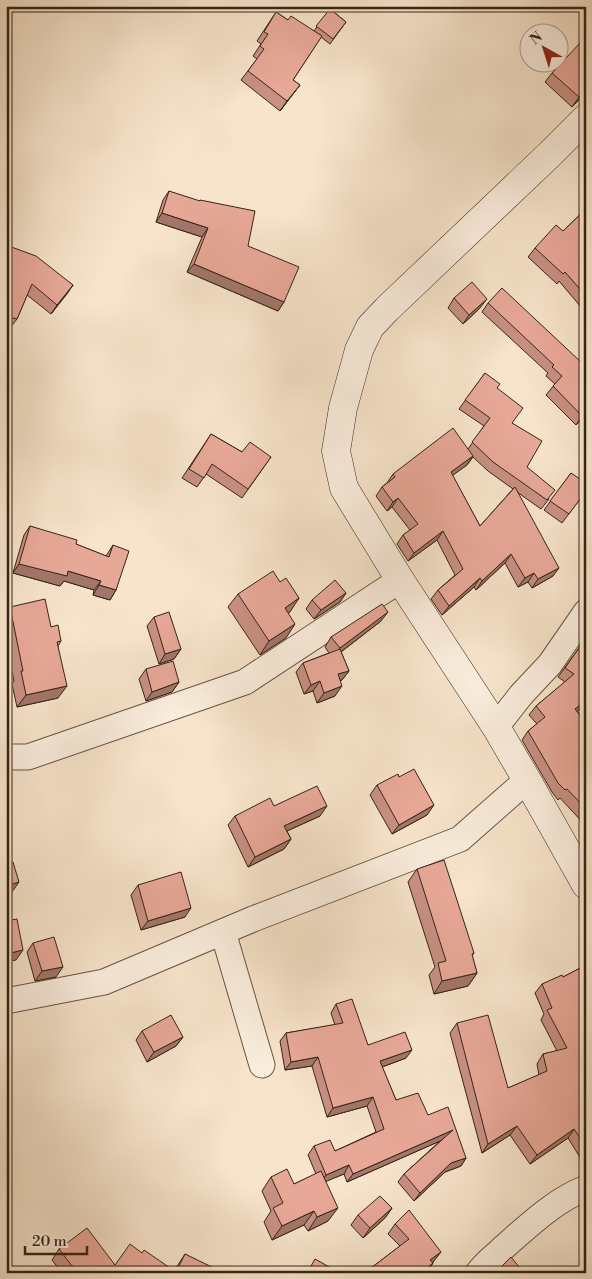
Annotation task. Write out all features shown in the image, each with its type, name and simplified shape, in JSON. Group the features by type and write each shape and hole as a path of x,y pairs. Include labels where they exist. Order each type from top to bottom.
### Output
{"street":[{"path":"586,118 551,154 370,327 359,350 343,408 336,451 344,488 400,580 496,727 586,885"},
{"path":"6,757 28,757 245,682 400,580"},
{"path":"496,727 550,664 586,612"},
{"path":"6,1001 104,982 223,932 460,839 527,780"},
{"path":"223,932 262,1065"},
{"path":"478,1273 518,1234 547,1211 574,1192 586,1188"}],"building":[{"path":"330,9 346,22 333,39 316,26"},
{"path":"276,12 288,20 291,16 322,36 293,80 300,85 287,101 248,71 264,49 260,46 268,34 264,32"},
{"path":"580,43 586,49 586,90 579,97 552,73 570,72 570,54"},
{"path":"169,191 200,201 255,211 248,246 299,267 284,302 194,264 208,228 162,213"},
{"path":"586,209 586,296 565,272 563,274 535,248 556,225 563,231"},
{"path":"6,245 36,256 73,285 57,305 32,284 17,319 10,317 6,330"},
{"path":"472,282 487,299 469,315 454,298"},
{"path":"502,288 582,363 586,360 586,412 582,416 553,386 562,376 552,367 554,365 488,303"},
{"path":"485,373 500,384 497,388 523,408 512,423 542,441 527,467 555,490 547,500 493,462 472,442 490,418 465,400"},
{"path":"453,428 473,456 451,472 480,526 515,487 559,568 538,579 534,573 525,578 511,554 482,581 480,578 449,606 438,590 463,569 443,531 414,553 403,535 418,524 398,498 393,502 382,487 395,477 393,474"},
{"path":"211,434 242,452 250,442 271,457 248,489 212,464 204,478 189,469"},
{"path":"571,473 586,483 586,491 569,514 550,501"},
{"path":"30,526 77,540 76,544 109,557 113,545 129,551 116,590 99,585 101,581 68,571 67,576 19,564"},
{"path":"273,571 280,582 286,578 299,598 285,608 295,624 269,641 238,594"},
{"path":"335,580 346,593 321,610 312,600"},
{"path":"45,599 51,627 58,625 61,641 57,642 67,686 26,695 10,607"},
{"path":"382,604 388,612 340,648 331,637"},
{"path":"169,612 181,649 165,654 154,617"},
{"path":"584,641 586,642 586,700 575,709 586,723 586,809 567,789 565,790 558,783 528,731 545,717 536,706 574,674 565,668"},
{"path":"340,649 349,671 338,674 342,686 324,693 320,681 311,685 303,663"},
{"path":"173,661 179,682 152,692 146,669"},
{"path":"414,769 434,805 399,825 377,785 398,774 399,777"},
{"path":"317,786 327,806 284,826 291,839 255,857 235,816 270,798 274,806"},
{"path":"444,860 474,953 472,954 477,973 442,981 438,963 446,961 417,869"},
{"path":"13,862 19,882 6,886 6,864"},
{"path":"181,872 191,908 148,921 138,885"},
{"path":"17,919 23,950 6,954 6,921"},
{"path":"54,937 63,967 42,971 33,943"},
{"path":"586,965 586,1147 574,1129 537,1155 517,1126 488,1144 457,1023 488,1015 508,1088 547,1071 543,1054 567,1048 547,1010 552,1008 542,984 562,975 563,977"},
{"path":"352,999 368,1045 405,1032 412,1050 380,1061 396,1100 418,1093 428,1115 448,1107 466,1158 451,1163 420,1193 404,1174 453,1130 353,1174 349,1165 326,1175 314,1146 330,1140 335,1151 384,1129 373,1097 333,1108 318,1057 291,1062 286,1033 343,1023 336,1004"},
{"path":"171,1015 183,1037 154,1052 142,1031"},
{"path":"6,1096 11,1103 6,1107"},
{"path":"287,1169 294,1184 321,1171 338,1208 317,1217 314,1211 282,1226 273,1208 283,1203 271,1177"},
{"path":"380,1196 392,1208 370,1228 358,1215"},
{"path":"409,1210 441,1252 430,1260 433,1263 421,1273 375,1273 371,1268 409,1239 395,1224"},
{"path":"87,1228 115,1265 130,1244 142,1253 144,1250 176,1272 185,1254 220,1271 219,1273 82,1273 72,1266 59,1249"},
{"path":"511,1257 524,1273 495,1273"},
{"path":"315,1259 340,1273 307,1273"}]}
